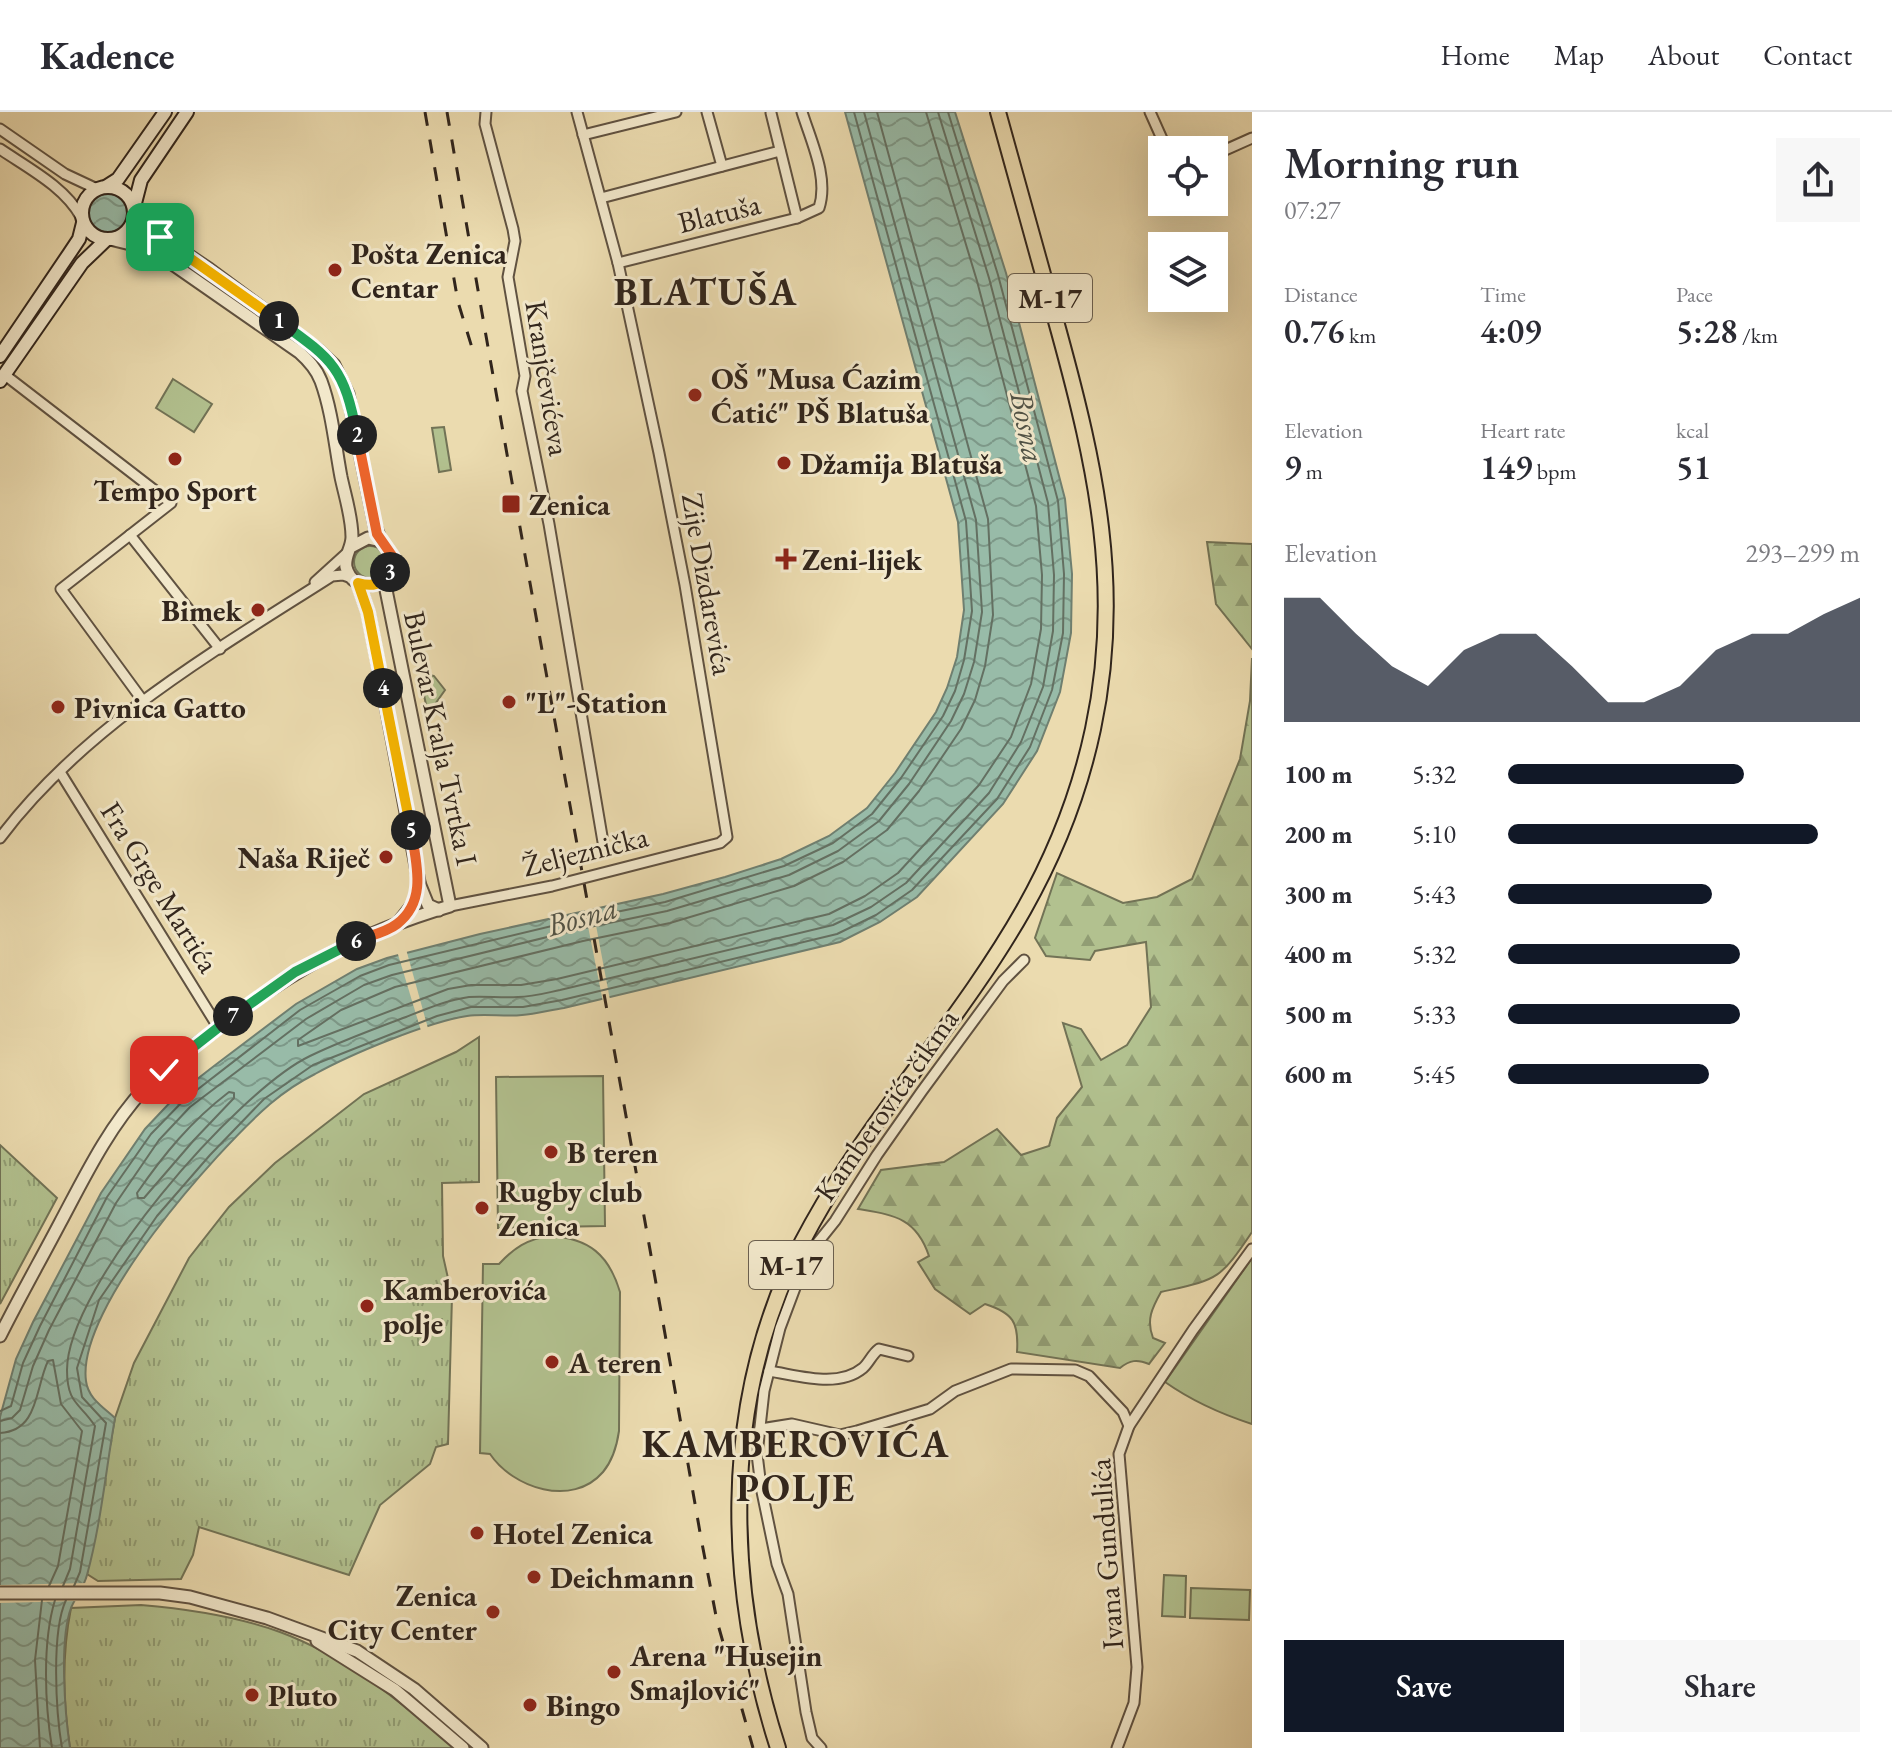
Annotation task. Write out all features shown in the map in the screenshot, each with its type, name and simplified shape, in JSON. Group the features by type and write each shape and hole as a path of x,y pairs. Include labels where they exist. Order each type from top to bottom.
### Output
{"highway":[{"name":"M-17","path":"778,1748 751,1645 742,1588 739,1538 744,1430 766,1333 792,1263 825,1202 889,1106 975,989 1030,903 1056,848 1075,795 1093,728 1101,682 1106,564 1097,486 1070,371 998,112"}],"main road":[{"path":"0,356 79,239 84,200 118,179 165,112"},
{"path":"82,220 93,235 108,239 118,237 131,226 141,180 187,112"},
{"path":"102,187 121,190 134,208"},
{"path":"2,378 82,263 108,239"}],"street":[{"name":"Kranjčevićeva","path":"486,112 485,124 515,241 508,277 525,376 522,391 554,551 603,842"},
{"path":"577,112 618,263"},
{"path":"583,135 676,112"},
{"path":"707,112 722,166"},
{"name":"Blatuša","path":"618,263 797,218 819,208 823,197 822,179 802,112"},
{"path":"1150,112 1161,136"},
{"path":"771,113 797,218"},
{"path":"0,129 65,174 102,187"},
{"path":"1228,149 1252,138"},
{"path":"0,149 63,194 74,204 82,220"},
{"path":"601,198 780,151"},
{"name":"Bulevar Kralja Tvrtka I","path":"134,208 154,232 318,350 334,365 348,394 375,526 393,557 392,570 384,580 371,585 355,580"},
{"name":"Bulevar Kralja Tvrtka I","path":"108,239 151,249 299,352 311,363 320,378 351,529 346,567 368,612 419,882 414,903 397,924"},
{"name":"Zije Dizdarevića","path":"618,263 685,585 727,837"},
{"path":"2,378 171,503 61,589 143,701"},
{"path":"130,535 220,649"},
{"path":"304,593 349,550 368,538 381,541"},
{"path":"0,828 143,701 332,576 343,575 355,580"},
{"name":"Bulevar Kralja Tvrtka I","path":"384,580 445,908"},
{"name":"Fra Grge Martića","path":"60,772 218,1027"},
{"path":"0,838 22,809"},
{"name":"Željeznička","path":"445,908 552,886 720,843 727,837"},
{"path":"419,882 428,905 445,908"},
{"path":"0,1336 96,1155 119,1121 164,1070 266,990 321,957 397,924 445,908"},
{"name":"Kamberovića čikma","path":"821,1748 812,1738 788,1594 777,1564 757,1454 764,1391 780,1328 807,1256 835,1221 931,1078 1003,981 1024,960"},
{"name":"Ivana Gundulića","path":"1117,1748 1137,1689 1119,1454 1129,1426 1184,1342 1252,1249"},
{"path":"769,1371 829,1380 864,1368 879,1349 908,1356"},
{"path":"760,1429 792,1424 840,1435 857,1431 930,1409 955,1391 1011,1369 1075,1370 1089,1376 1123,1412 1129,1426"},
{"path":"0,1593 139,1591 190,1597 288,1625 343,1645 381,1666 414,1689 482,1748"},
{"path":"288,1625 376,1676 463,1748"}],"green space":[{"name":"Tempo Sport","path":"173,379 212,404 194,432 156,408"},
{"path":"444,427 451,470 439,472 432,428"},
{"path":"1207,542 1252,544 1252,649 1216,604"},
{"path":"370,546 382,550 386,562 382,574 370,578 358,574 354,562 358,550"},
{"path":"1252,658 1252,1232 1216,1276 1161,1292 1150,1325 1153,1338 1165,1343 1149,1364 1134,1361 1120,1368 1017,1352 1017,1333 1008,1315 985,1304 970,1314 935,1289 918,1262 929,1256 924,1243 910,1226 892,1216 858,1209 881,1170 944,1162 997,1129 1021,1155 1049,1146 1057,1118 1082,1087 1063,1023 1081,1029 1101,1060 1127,1045 1151,1007 1146,942 1095,951 1090,960 1046,956 1035,938 1057,873 1123,903 1157,897 1192,879 1240,759 1250,701"},
{"path":"428,674 434,676 445,690 428,714 421,681"},
{"name":"Kamberovića polje","path":"479,1037 479,1182 442,1183 443,1256 452,1296 448,1444 436,1447 430,1464 380,1505 349,1575 199,1527 193,1555 181,1579 98,1581 87,1574 115,1418 134,1363 189,1258 229,1207 275,1163 364,1094 456,1052"},
{"name":"B teren","path":"603,1076 605,1226 498,1228 496,1077"},
{"path":"0,1145 57,1198 0,1304"},
{"path":"550,1236 576,1240 596,1251 610,1268 620,1292 619,1431 616,1447 603,1472 590,1483 560,1491 528,1484 500,1466 490,1454 480,1453 483,1264 499,1264 522,1245"},
{"path":"1252,1258 1252,1424 1207,1406 1165,1382"},
{"path":"1164,1575 1186,1576 1185,1617 1162,1616"},
{"path":"1191,1588 1250,1590 1249,1620 1190,1618"},
{"path":"141,1605 229,1617 304,1642 372,1682 454,1748 70,1748 64,1678 71,1608"}],"water":[{"name":"Bosna","path":"845,112 955,112 1006,273 1065,499 1072,574 1071,633 1060,692 1037,751 1003,804 917,897 880,922 840,942 564,1008 522,1015 451,1019 369,1048 330,1066 291,1088 246,1126 185,1193 154,1233 103,1314 89,1350 87,1387 97,1402 115,1418 92,1556 86,1579 67,1622 64,1677 70,1748 0,1748 0,1417 16,1359 33,1322 101,1193 145,1129 178,1094 296,1004 357,969 480,934 663,894 725,877 781,859 829,836 867,808 936,712 957,657 964,610 958,522"},
{"path":"108,194 122,199 127,213 122,227 108,232 94,227 89,213 94,199"}],"pier":[{"path":"592,904 610,1000 603,1002 584,906"},
{"path":"406,949 429,1032 422,1034 397,951"},
{"path":"88,1583 79,1601 0,1603 0,1585"}],"railway":[{"path":"425,112 458,302 473,351"},
{"path":"447,112 701,1538 717,1621 753,1748"}],"place":[{"name":"Pošta Zenica Centar","path":"335,270"},
{"name":"OŠ \"Musa Ćazim Ćatić\" PŠ Blatuša","path":"695,395"},
{"name":"Tempo Sport","path":"175,459"},
{"name":"Džamija Blatuša","path":"784,463"},
{"name":"Zenica","path":"511,504"},
{"name":"Zeni-lijek","path":"786,559"},
{"name":"Bimek","path":"258,610"},
{"name":"\"L\"-Station","path":"509,702"},
{"name":"Pivnica Gatto","path":"58,707"},
{"name":"Naša Riječ","path":"386,857"},
{"name":"B teren","path":"551,1152"},
{"name":"Rugby club Zenica","path":"482,1208"},
{"name":"Kamberovića polje","path":"367,1306"},
{"name":"A teren","path":"552,1362"},
{"name":"Hotel Zenica","path":"477,1533"},
{"name":"Deichmann","path":"534,1577"},
{"name":"Zenica City Center","path":"493,1612"},
{"name":"Arena \"Husejin Smajlović\"","path":"614,1672"},
{"name":"Pluto","path":"252,1695"},
{"name":"Bingo","path":"530,1705"}],"district":[{"name":"BLATUŠA","path":"706,291"},
{"name":"KAMBEROVIĆA POLJE","path":"796,1465"}],"route":[{"path":"160,237 209,269 318,350 334,365 348,394 377,534 393,557 392,570 380,583 358,583 368,612 419,882 414,903 397,924 321,957 266,990 164,1070"}]}
